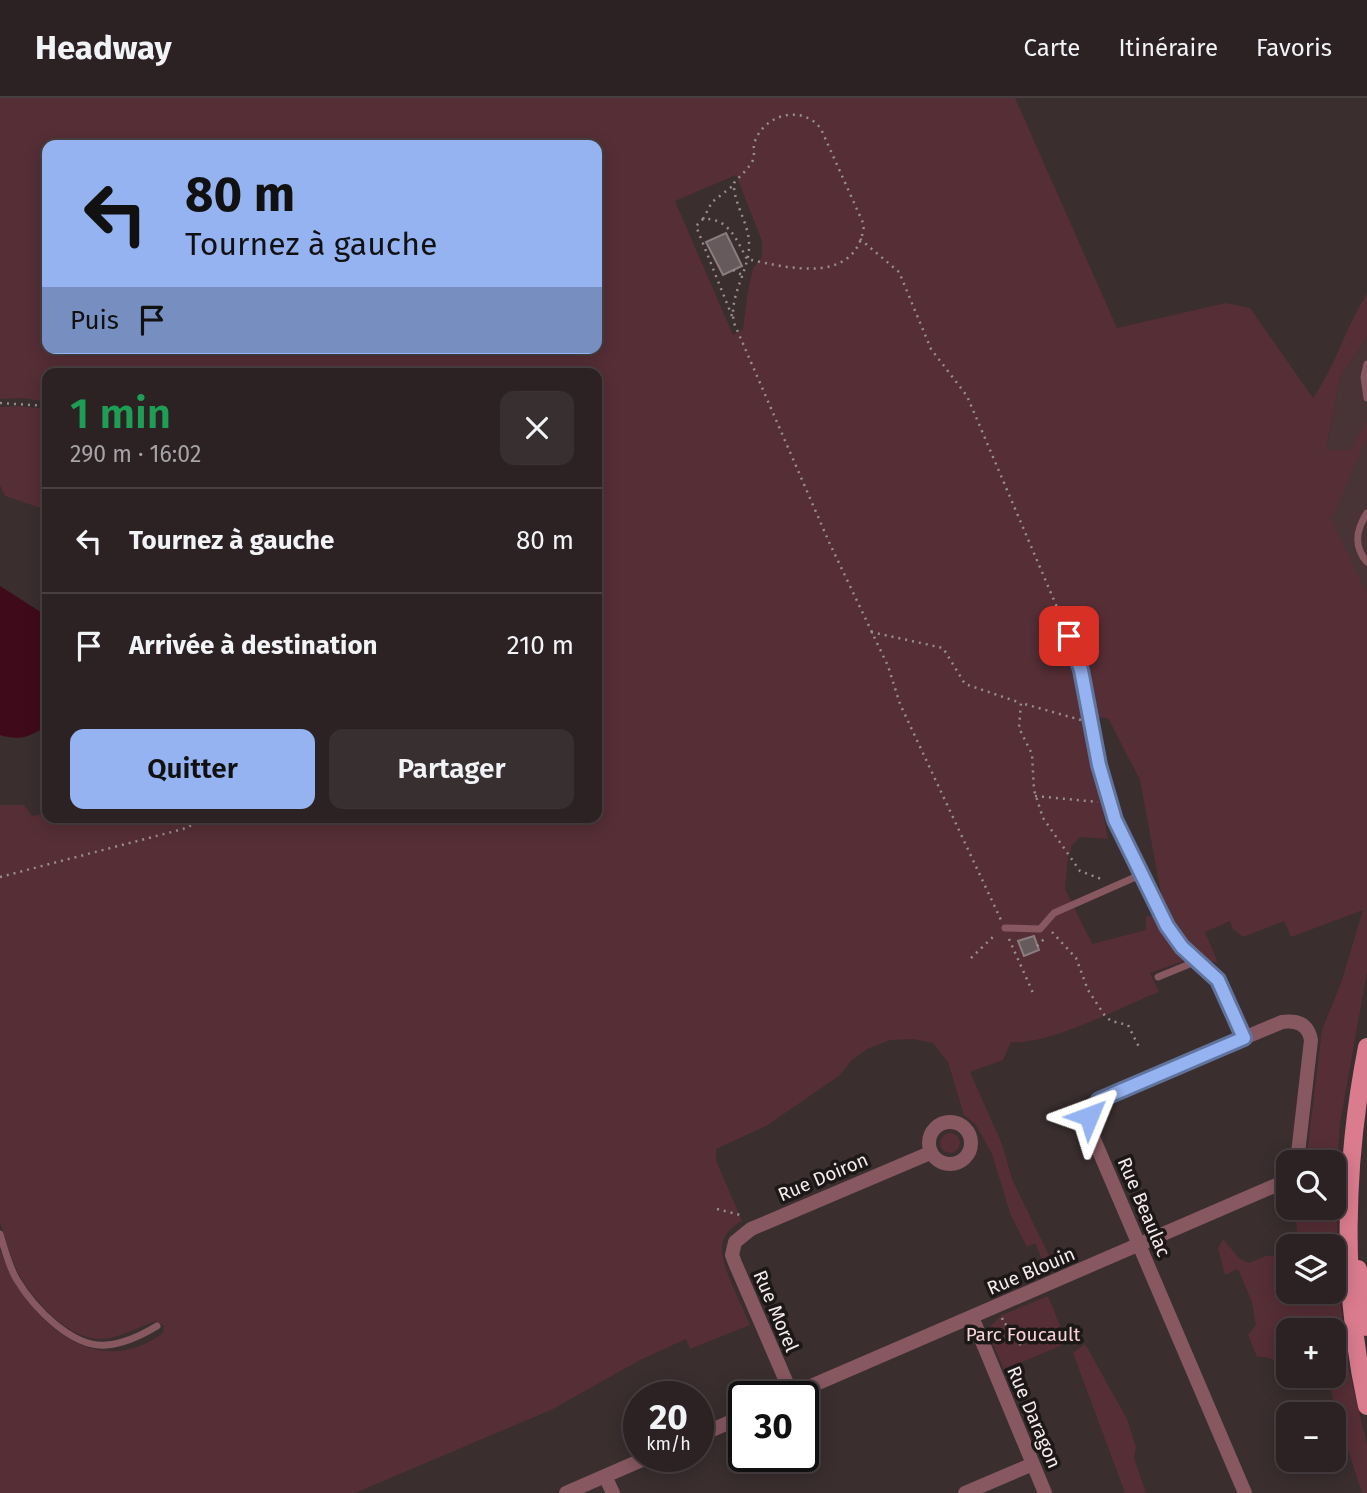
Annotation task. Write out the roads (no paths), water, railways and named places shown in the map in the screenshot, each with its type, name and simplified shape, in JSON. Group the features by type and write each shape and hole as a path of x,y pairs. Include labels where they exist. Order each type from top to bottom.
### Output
{"main road":[{"path":"1367,1047 1354,1135 1350,1301 1367,1406"},
{"path":"1351,1217 1367,1327"}],"street":[{"name":"Rue Beaulac","path":"1245,1493 1090,1130 1091,1110 1104,1097 1282,1022 1301,1024 1311,1040 1298,1150"},
{"name":"Rue Doiron","path":"735,1241 751,1229 930,1153"},
{"name":"Rue Blouin","path":"819,1383 1276,1185"},
{"name":"Rue Morel","path":"735,1241 735,1263 784,1381"},
{"name":"Rue Daragon","path":"972,1317 1045,1493"},
{"path":"965,1493 1033,1464"},
{"path":"566,1493 623,1468"},
{"path":"605,1476 613,1493"}],"lane":[{"path":"1367,364 1364,388 1367,398"},
{"path":"1367,513 1357,532 1356,545 1367,562"},
{"path":"1069,636 1093,723 1109,803 1140,875 1167,926 1221,984 1244,1038"},
{"path":"1005,928 1033,930 1044,926 1054,913 1140,875"},
{"path":"1158,977 1197,961"},
{"path":"0,1234 16,1279 44,1312 75,1336 93,1345 107,1345 121,1343 157,1326"}],"park label":[{"name":"Parc Foucault","path":"1023,1334"}]}
